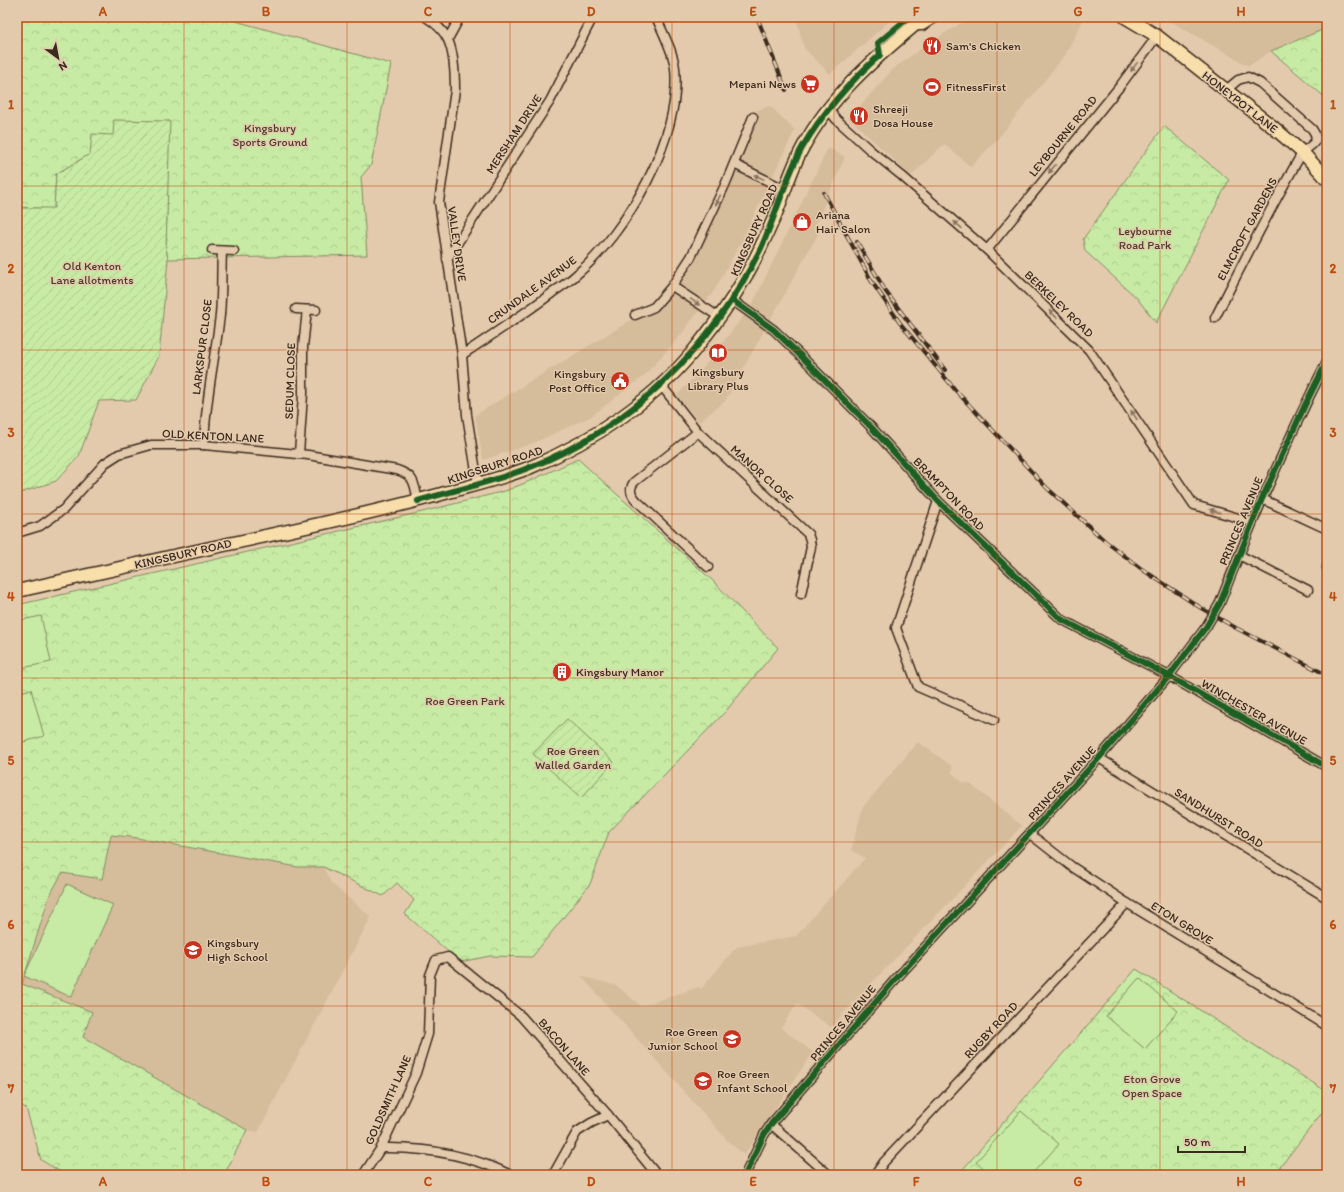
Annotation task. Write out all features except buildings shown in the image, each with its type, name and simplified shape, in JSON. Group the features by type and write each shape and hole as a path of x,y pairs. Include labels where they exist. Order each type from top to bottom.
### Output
{"main road":[{"name":"KINGSBURY ROAD","path":"17,592 320,524 478,484 528,468 558,455 620,419 661,385 697,347 732,300 746,277 776,214 784,189 802,149 828,109 876,59 917,20 922,24 933,17"},
{"name":"HONEYPOT LANE","path":"1125,17 1152,33 1225,91 1279,131 1327,179"},
{"name":"HONEYPOT LANE","path":"1137,17 1152,33"}],"street":[{"name":"VALLEY DRIVE","path":"426,17 434,23 448,39 455,72 455,90 439,202 462,355 468,415 478,484"},
{"path":"448,39 460,17"},
{"name":"MERSHAM DRIVE","path":"447,259 550,101 593,17"},
{"name":"CRUNDALE AVENUE","path":"462,355 532,308 576,276 601,252 626,219 644,190 660,152 669,123 675,95 675,67 668,45 656,17"},
{"name":"LEYBOURNE ROAD","path":"987,250 1120,86 1152,33"},
{"name":"ELMCROFT GARDENS","path":"1215,318 1271,207 1302,153 1316,140 1316,134 1312,129 1260,83 1248,77 1238,80 1225,91"},
{"name":"BERKELEY ROAD","path":"828,109 836,119 870,150 987,250 1092,352 1194,505 1252,522"},
{"path":"635,315 654,307 672,286 691,257 754,117"},
{"path":"734,164 784,189"},
{"path":"212,250 234,251"},
{"name":"LARKSPUR CLOSE","path":"204,445 208,392 220,314 222,251"},
{"path":"672,286 719,317"},
{"name":"BRAMPTON ROAD","path":"732,300 774,330 802,357 872,428 938,501 1060,619 1169,676"},
{"path":"296,309 316,310"},
{"name":"SEDUM CLOSE","path":"299,454 303,394 303,347 307,310"},
{"name":"PRINCES AVENUE","path":"745,1175 764,1135 771,1124 893,982 1099,758 1169,676 1206,627 1220,603 1262,499 1327,361"},
{"name":"MANOR CLOSE","path":"661,385 698,432 808,534 811,547 801,594"},
{"path":"698,432 638,478 632,485 631,492 637,501 708,567"},
{"name":"OLD KENTON LANE","path":"17,533 40,526 64,509 104,463 119,454 151,445 204,445 299,454 396,470 406,473 413,480 418,500"},
{"path":"1262,499 1327,529"},
{"path":"938,501 896,628 918,687 994,720"},
{"path":"1239,555 1308,590"},
{"name":"WINCHESTER AVENUE","path":"1169,676 1327,767"},
{"name":"SANDHURST ROAD","path":"1099,758 1327,898"},
{"name":"ETON GROVE","path":"1030,834 1071,866 1127,903 1327,1026"},
{"name":"RUGBY ROAD","path":"875,1175 884,1162 1127,903"},
{"name":"BACON LANE","path":"436,960 448,957 521,1016 608,1115 657,1175"},
{"name":"GOLDSMITH LANE","path":"363,1175 381,1148 416,1073 428,1034 430,975 436,960"},
{"path":"553,1175 577,1132 590,1123 608,1115"},
{"path":"771,1124 829,1175"},
{"path":"381,1148 408,1147 448,1153 474,1160 511,1175"}],"shaded area":[{"path":"796,17 894,17 830,74 804,48"},
{"path":"971,17 1085,17 1065,55 1000,136 971,167 944,144 911,176 849,118 893,69 926,45"},
{"path":"1163,17 1327,17 1327,28 1271,51 1249,66"},
{"path":"770,106 795,130 740,244 714,291 680,336 644,376 590,417 531,444 483,460 475,415 646,311 674,282 710,223 752,112"},
{"path":"828,148 845,157 814,228 818,234 725,401 699,422 677,395 700,372 752,305"},
{"path":"918,742 952,766 952,773 964,783 969,783 1022,826 831,1027 797,1004 781,1028 813,1052 744,1155 728,1141 581,976 617,986 641,1006 699,987 701,989 737,947 796,936 865,858 851,850 863,807"},
{"name":"Kingsbury High School","path":"111,835 131,837 298,867 323,867 331,883 371,917 258,1132 247,1130 82,1037 92,1012 21,984 49,897 62,873 102,879"}],"green space":[{"name":"Kingsbury Sports Ground","path":"17,17 221,17 391,64 371,165 361,177 367,255 168,259 166,248 169,121 113,135 90,154 56,174 54,209 17,207"},
{"path":"1327,28 1327,99 1271,51"},
{"name":"Old Kenton Lane allotments","path":"114,120 170,121 166,248 168,259 159,356 136,400 99,401 79,456 56,481 17,494 17,208 54,208 56,174 90,154 92,134 113,135"},
{"name":"Leybourne Road Park","path":"1164,126 1229,180 1156,323 1137,298 1085,251 1083,239"},
{"name":"Roe Green Park","path":"578,459 713,581 778,648 725,712 609,832 590,884 532,957 490,956 460,962 405,914 414,900 397,883 383,896 323,867 298,867 131,837 111,835 102,879 62,873 49,897 22,984 92,1012 83,1037 247,1130 224,1175 66,1175 41,1160 26,1108 17,1103 17,893 21,864 17,865 17,605 422,512 505,491"},
{"path":"41,616 51,662 17,669 17,621"},
{"path":"31,689 44,736 17,744 17,693"},
{"name":"Roe Green Walled Garden","path":"567,719 614,762 581,798 533,754"},
{"path":"67,884 113,905 71,997 24,976"},
{"name":"Eton Grove Open Space","path":"1136,969 1327,1092 1327,1106 1274,1175 958,1175"},
{"path":"1139,978 1178,1011 1145,1049 1106,1016"},
{"path":"1021,1111 1059,1144 1031,1175 992,1175 976,1162"}],"railway":[{"path":"757,17 786,90"},
{"path":"824,193 872,282 900,323 957,392 1047,488 1105,541 1143,570 1201,608 1236,628 1327,675"},
{"path":"857,242 886,292 945,370"}],"cycle path":[{"path":"418,501 515,473 566,451 602,431 635,407 666,380 694,350 719,318 741,284 761,248 796,160 818,123 837,98 858,75 880,55 878,43 909,17"},
{"path":"732,300 774,330 802,357 872,428 938,501 1061,619 1169,676 1327,767"},
{"path":"745,1175 764,1135 771,1124 893,982 1099,758 1169,676 1206,627 1220,603 1262,499 1327,361"}],"place":[{"name":"Sam's Chicken","path":"932,46"},
{"name":"Mepani News","path":"810,84"},
{"name":"FitnessFirst","path":"932,87"},
{"name":"Shreeji Dosa House","path":"859,116"},
{"name":"Ariana Hair Salon","path":"802,222"},
{"name":"Kingsbury Library Plus","path":"718,353"},
{"name":"Kingsbury Post Office","path":"620,381"},
{"name":"Kingsbury Manor","path":"562,672"},
{"name":"Kingsbury High School","path":"193,950"},
{"name":"Roe Green Junior School","path":"732,1039"},
{"name":"Roe Green Infant School","path":"703,1081"}]}
